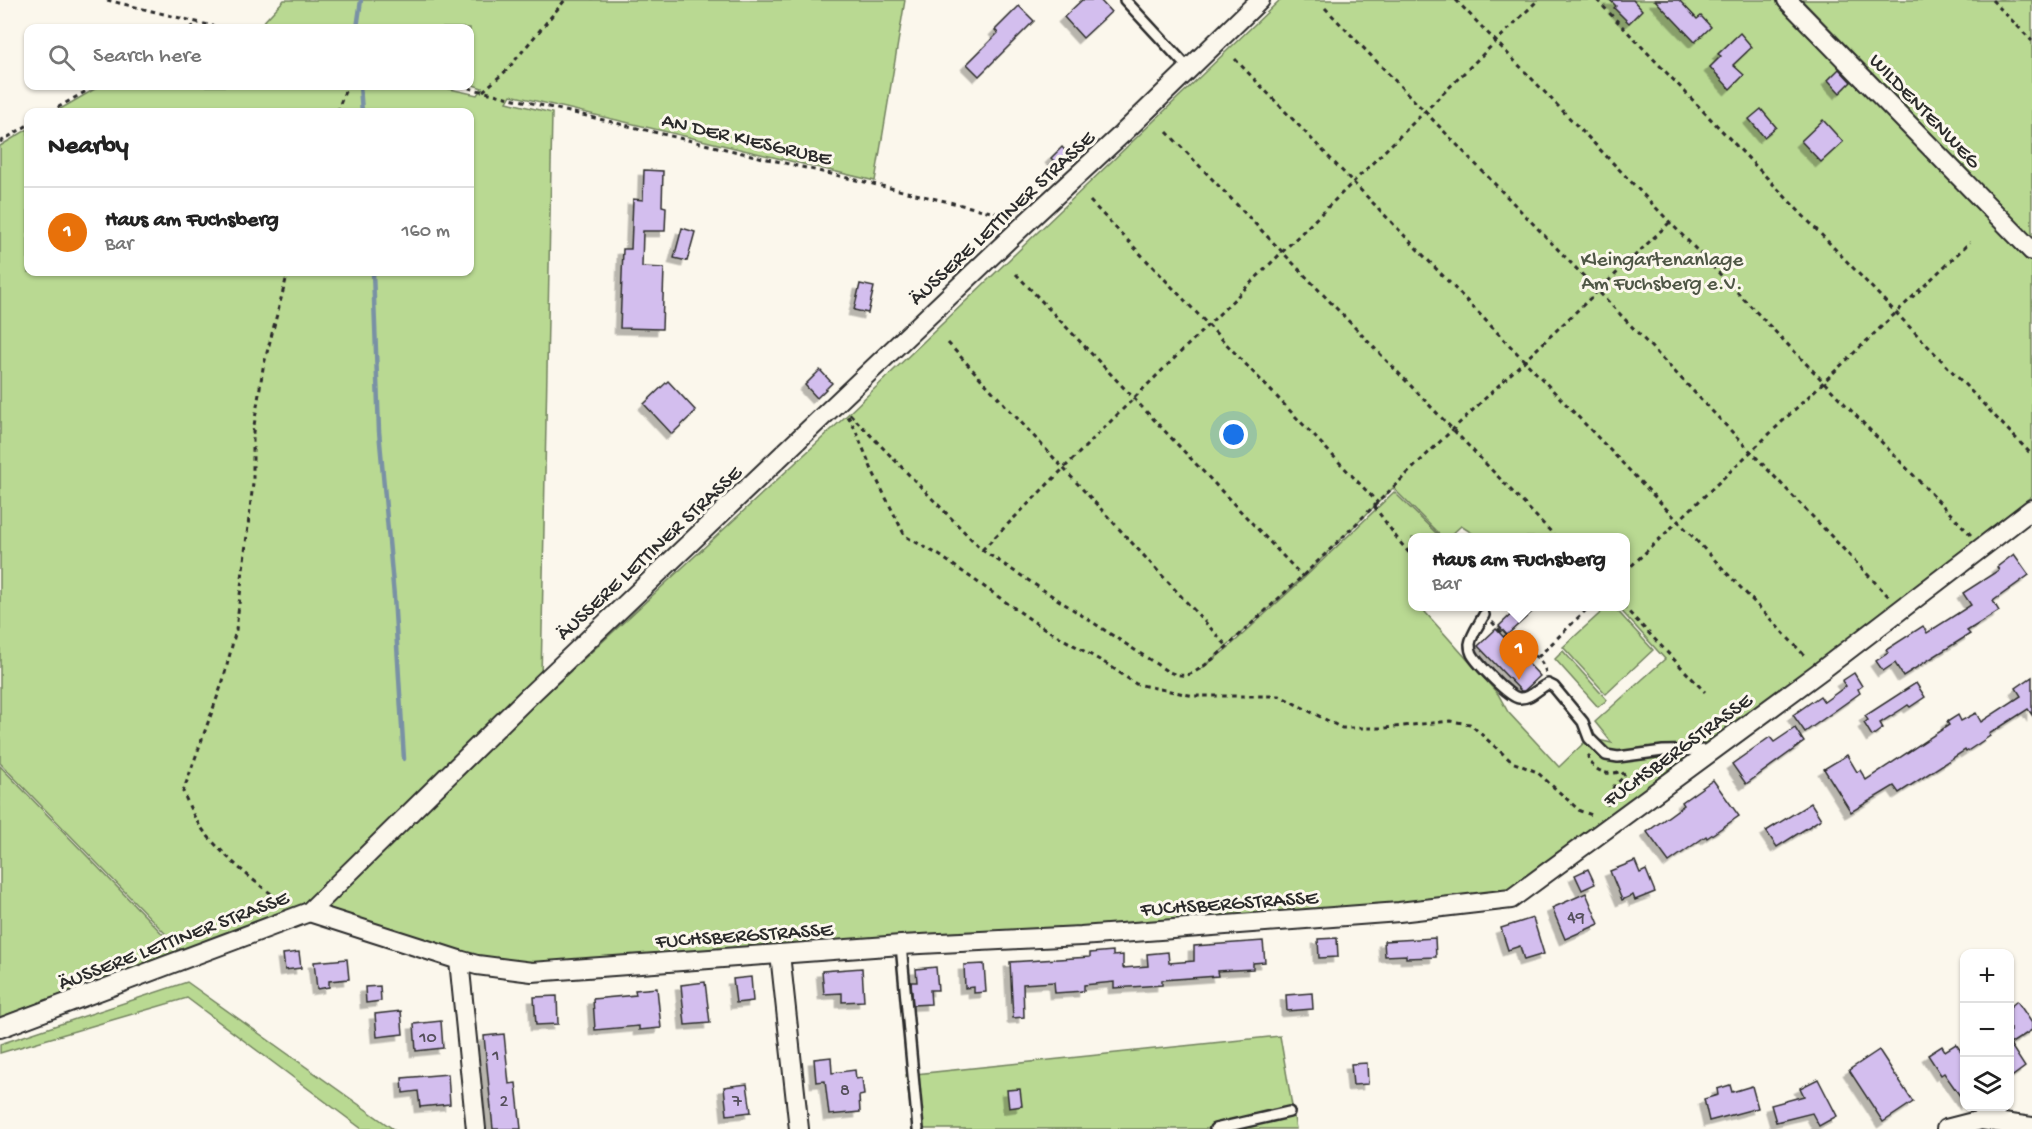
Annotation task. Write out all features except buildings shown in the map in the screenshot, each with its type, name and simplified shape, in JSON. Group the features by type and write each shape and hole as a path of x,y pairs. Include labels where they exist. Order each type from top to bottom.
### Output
{"street":[{"name":"ÄUSSERE LETTINER STRASSE","path":"0,1028 309,912 527,698 1122,134 1260,0"},
{"name":"WILDENTENWEG","path":"1787,0 2032,251"},
{"name":"FUCHSBERGSTRASSE","path":"309,912 477,965 532,972 1399,912 1510,899 1714,750 2032,509"},
{"path":"780,954 799,1129"},
{"path":"459,960 476,1129"},
{"path":"1946,1129 1981,1120 2032,1127"}],"lane":[{"path":"1125,0 1189,69"},
{"path":"1484,615 1470,642 1471,653 1504,690 1514,697 1521,699 1534,694 1548,684 1554,687 1583,722 1589,738 1606,755 1618,758 1663,751 1714,750"},
{"path":"901,945 918,1129"},
{"path":"1215,1129 1288,1112"}],"path":[{"path":"107,0 203,24"},
{"path":"483,91 507,70 565,0"},
{"path":"1456,0 1982,548"},
{"path":"982,550 1538,0"},
{"path":"1597,0 2032,455"},
{"path":"1992,0 2032,41"},
{"path":"1325,8 1889,597"},
{"path":"1235,59 1678,520 1804,655"},
{"name":"AN DER KIESGRUBE","path":"474,89 1028,221"},
{"path":"57,108 88,90"},
{"path":"339,108 345,90"},
{"path":"0,142 24,127"},
{"path":"1167,132 1553,533"},
{"path":"1090,201 1376,505 1399,541 1408,551"},
{"path":"839,402 982,550 1167,671 1175,675 1185,675 1193,672 1227,646 1303,577 1452,429 1669,223"},
{"path":"1630,568 1970,242"},
{"path":"1016,274 1303,577"},
{"path":"287,276 263,368 253,432 253,483 236,630 223,681 183,792 199,825 229,857 270,894 296,908 309,912"},
{"path":"948,343 1227,646"},
{"path":"839,402 855,429 872,470 905,536 939,555 1037,624 1110,666 1136,684 1194,696 1280,696 1342,728 1385,728 1450,721 1470,724 1512,762 1537,772 1580,811 1614,823"},
{"path":"1538,657 1585,611"},
{"path":"1628,611 1705,692"},
{"path":"1494,624 1515,645 1538,657 1545,667 1548,684"},
{"path":"1588,758 1591,766 1599,771 1614,774 1621,771 1625,776 1614,786 1606,803"}],"green space":[{"path":"284,0 905,0 875,181 511,95 507,102 552,113 541,680 309,912 188,957 0,763 0,146 24,131 24,276 474,276 474,108 62,108 93,90 454,90 477,95 482,88 474,85 474,24 262,24"},
{"name":"Kleingartenanlage Am Fuchsberg e.V.","path":"1280,0 1776,0 2032,263 2032,496 1511,899 532,972 313,910 846,416","holes":["1393,488 1438,533 1453,533 1461,526 1472,533 1630,533 1630,611 1622,611 1665,659 1595,722 1612,743 1589,738 1559,767 1508,712 1498,694 1425,611 1408,611 1408,533 1436,533 1394,492 1228,648 1200,670 1303,577"]},
{"path":"1802,0 2032,0 2032,237"},
{"path":"1603,611 1618,611 1653,650 1606,694 1563,647"},
{"path":"1563,651 1607,700 1598,707 1555,659"},
{"path":"0,766 179,951 0,1017"},
{"path":"187,982 393,1129 362,1129 187,998 0,1053 0,1044"},
{"path":"1280,1036 1296,1129 913,1129 906,1075"}],"waterway":[{"path":"358,24 361,0"},
{"path":"360,90 362,108"},
{"path":"373,276 379,431 394,596 404,759"}],"place":[{"name":"Haus am Fuchsberg","path":"1519,680"}]}
